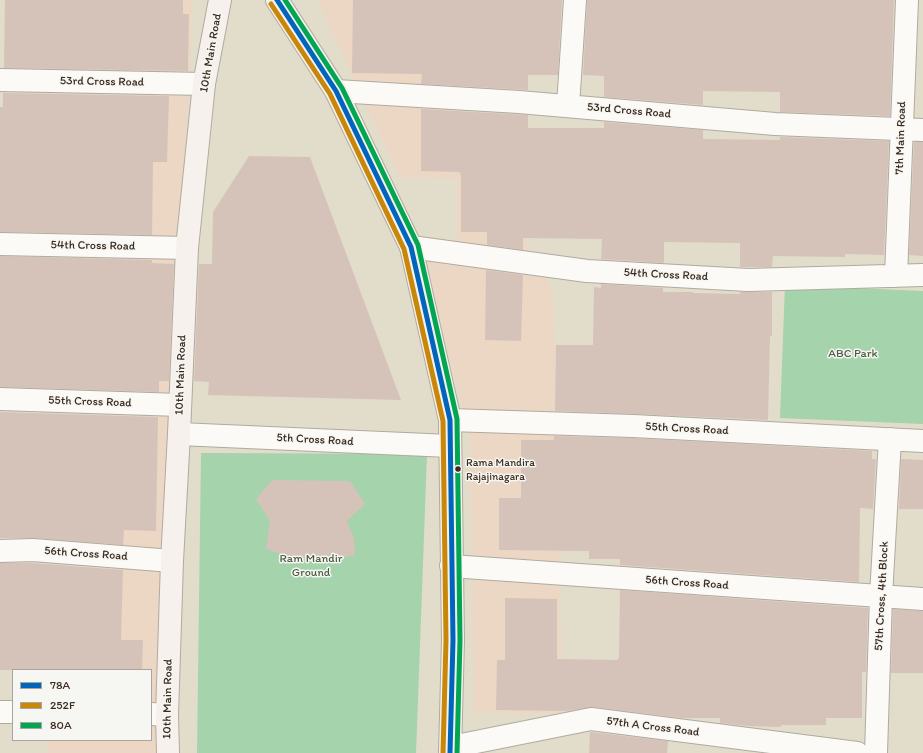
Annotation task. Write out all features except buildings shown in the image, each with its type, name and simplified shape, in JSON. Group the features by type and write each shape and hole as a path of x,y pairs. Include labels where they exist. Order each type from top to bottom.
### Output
{"street":[{"name":"10th Main Road","path":"168,753 159,714 172,561 187,248 204,84 220,0"},
{"path":"277,0 336,91 411,247 450,420 451,566 456,751"},
{"path":"568,106 575,0"},
{"name":"7th Main Road","path":"896,276 912,130 907,0"},
{"name":"53rd Cross Road","path":"0,80 204,84"},
{"name":"53rd Cross Road","path":"336,91 568,106 775,124 912,130"},
{"name":"54th Cross Road","path":"0,244 187,248"},
{"name":"54th Cross Road","path":"411,247 587,271 748,280 923,275"},
{"name":"55th Cross Road","path":"0,399 180,405"},
{"name":"55th Cross Road","path":"450,420 633,426 923,441"},
{"name":"5th Cross Road","path":"179,434 450,446"},
{"name":"57th Cross, 4th Block","path":"876,753 881,596 890,439"},
{"name":"56th Cross Road","path":"0,551 33,550 172,561"},
{"name":"56th Cross Road","path":"451,566 923,599"},
{"path":"0,712 12,712"},
{"name":"57th A Cross Road","path":"456,751 591,719 857,753"}],"shaded area":[{"path":"123,0 193,0 159,704 152,704 152,669 118,669"},
{"path":"317,0 394,0 553,291 563,714 474,712 470,435 417,239 457,240 458,179 400,177"},
{"path":"152,724 157,724 156,753 47,753 47,741 152,741"}],"green space":[{"name":"ABC Park","path":"785,285 923,291 923,424 780,418"},
{"name":"Ram Mandir Ground","path":"201,453 427,454 416,753 197,753"}],"transit line":[{"name":"78A","path":"277,0 336,91 411,247 450,420 453,640 450,753"},
{"name":"80A","path":"285,0 342,88 418,245 457,419 460,640 457,753"},
{"name":"252F","path":"271,4 330,94 404,249 443,421 446,640 443,753"}],"place":[{"name":"Rama Mandira Rajajinagara","path":"458,469"}]}
